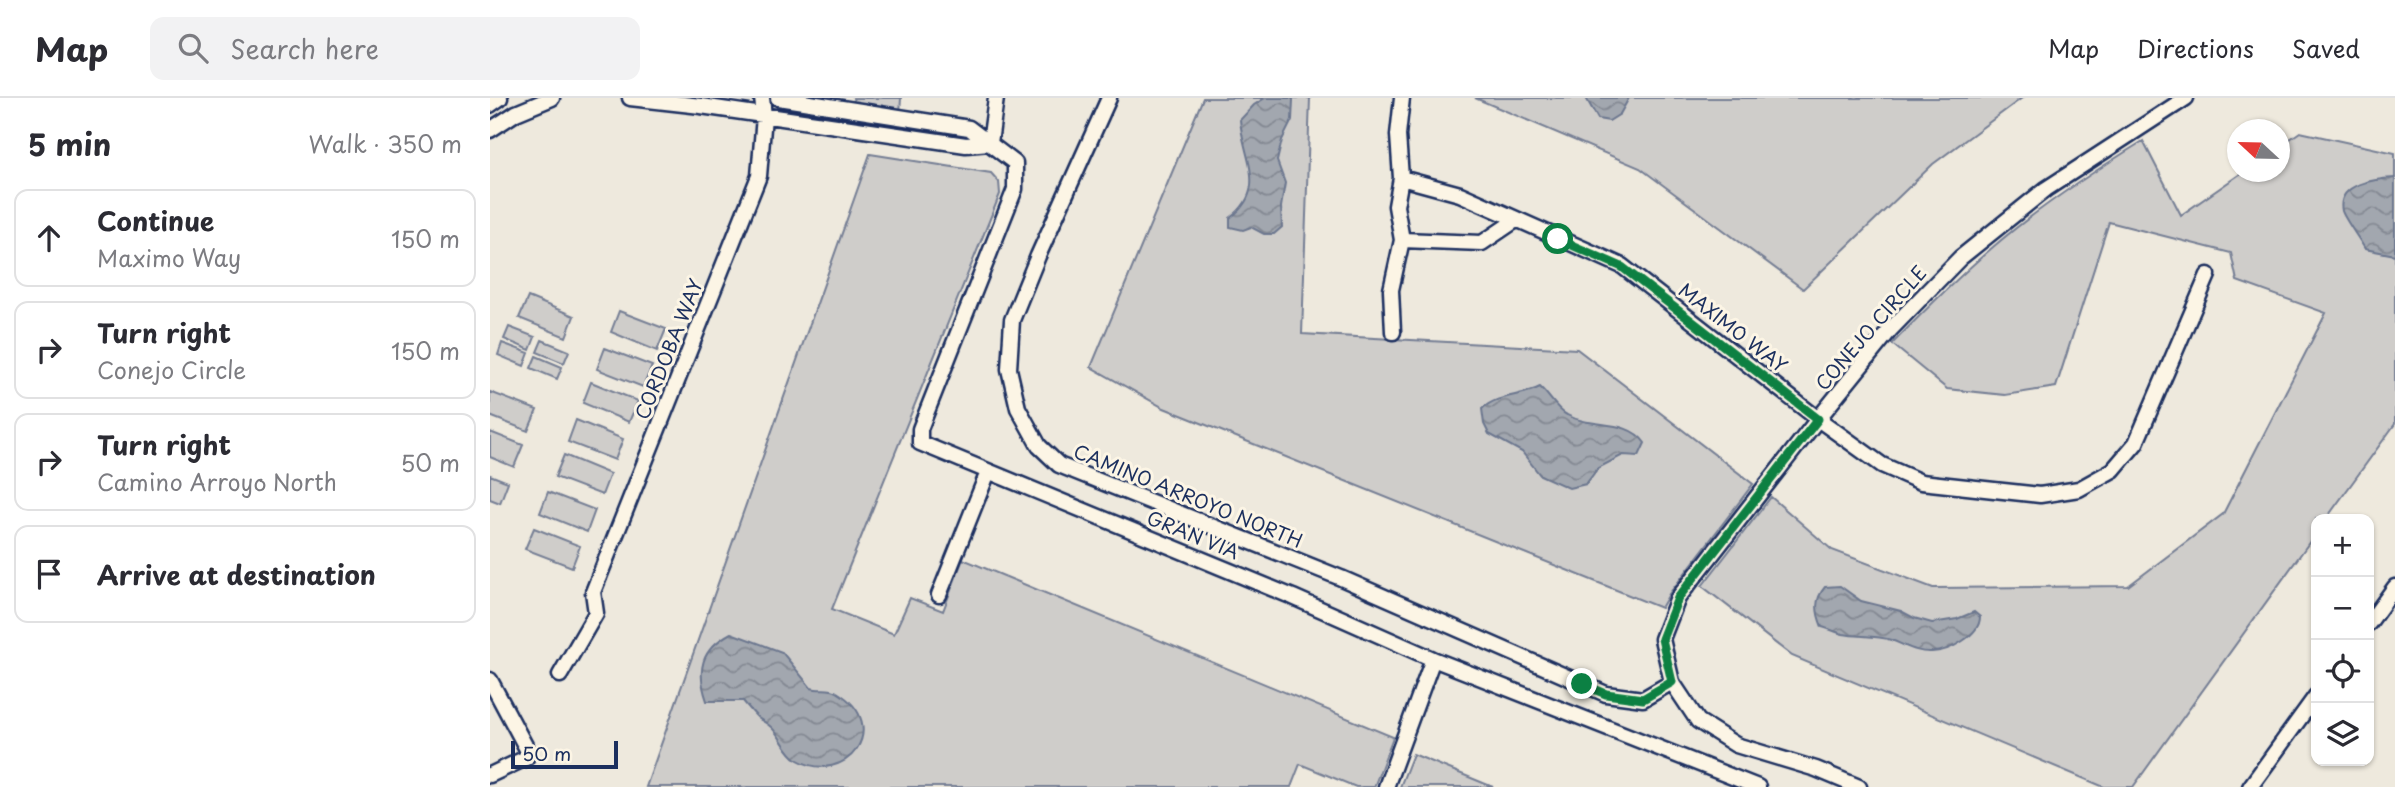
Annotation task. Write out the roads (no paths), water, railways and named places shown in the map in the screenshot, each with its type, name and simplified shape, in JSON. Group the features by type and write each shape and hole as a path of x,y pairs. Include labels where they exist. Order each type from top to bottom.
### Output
{"street":[{"path":"490,105 500,98"},
{"path":"490,130 516,113 552,98"},
{"path":"630,98 966,145 990,142"},
{"name":"CORDOBA WAY","path":"560,675 596,613 593,592 759,176 764,116 762,98"},
{"path":"778,98 969,128 990,142"},
{"path":"990,142 996,98"},
{"name":"CAMINO ARROYO NORTH","path":"1109,98 1012,320 1009,369 1018,408 1039,446 1059,465 1341,578 1606,694 1643,699 1672,682"},
{"path":"1393,332 1391,290 1402,240 1396,206 1401,178 1398,135 1402,98"},
{"name":"CONEJO CIRCLE","path":"1859,787 1816,769 1736,745 1698,721 1672,682 1662,639 1678,598 1890,330 1961,258 2046,189 2186,98"},
{"name":"GRAN VIA","path":"990,142 1015,163 1016,189 919,429 920,443 1293,597 1433,659 1758,787"},
{"name":"MAXIMO WAY","path":"1401,178 1461,194 1622,267 1818,419 1882,465 1921,482 2040,495 2079,489 2113,470 2136,443 2208,275"},
{"path":"1402,240 1482,243 1516,220"},
{"path":"939,595 988,472"},
{"path":"2374,616 2395,587"},
{"path":"1386,787 1433,659"},
{"path":"490,680 528,751 526,758 490,775"},
{"path":"2250,787 2311,703"}],"water":[{"path":"1265,98 1293,100 1292,120 1282,140 1277,161 1285,183 1281,207 1282,227 1274,234 1264,234 1251,227 1243,230 1230,227 1230,218 1242,207 1251,184 1240,120"},
{"path":"1586,98 1629,98 1620,114 1609,121 1598,119"},
{"path":"2395,178 2395,255 2365,249 2343,214 2342,202 2345,194 2368,181"},
{"path":"1540,387 1567,415 1587,422 1619,427 1638,435 1645,443 1639,456 1623,455 1598,468 1586,484 1569,488 1540,475 1522,452 1489,434 1484,424 1482,409 1502,398"},
{"path":"1840,586 1861,601 1901,611 1932,623 1957,619 1974,612 1980,617 1979,624 1962,641 1947,649 1932,652 1916,650 1885,638 1843,634 1822,627 1817,611 1819,597 1825,587"},
{"path":"731,633 782,652 811,688 837,692 854,706 862,721 862,736 856,749 846,760 832,766 816,766 798,760 775,731 758,718 743,701 707,701 702,680 704,661 713,646"}]}
